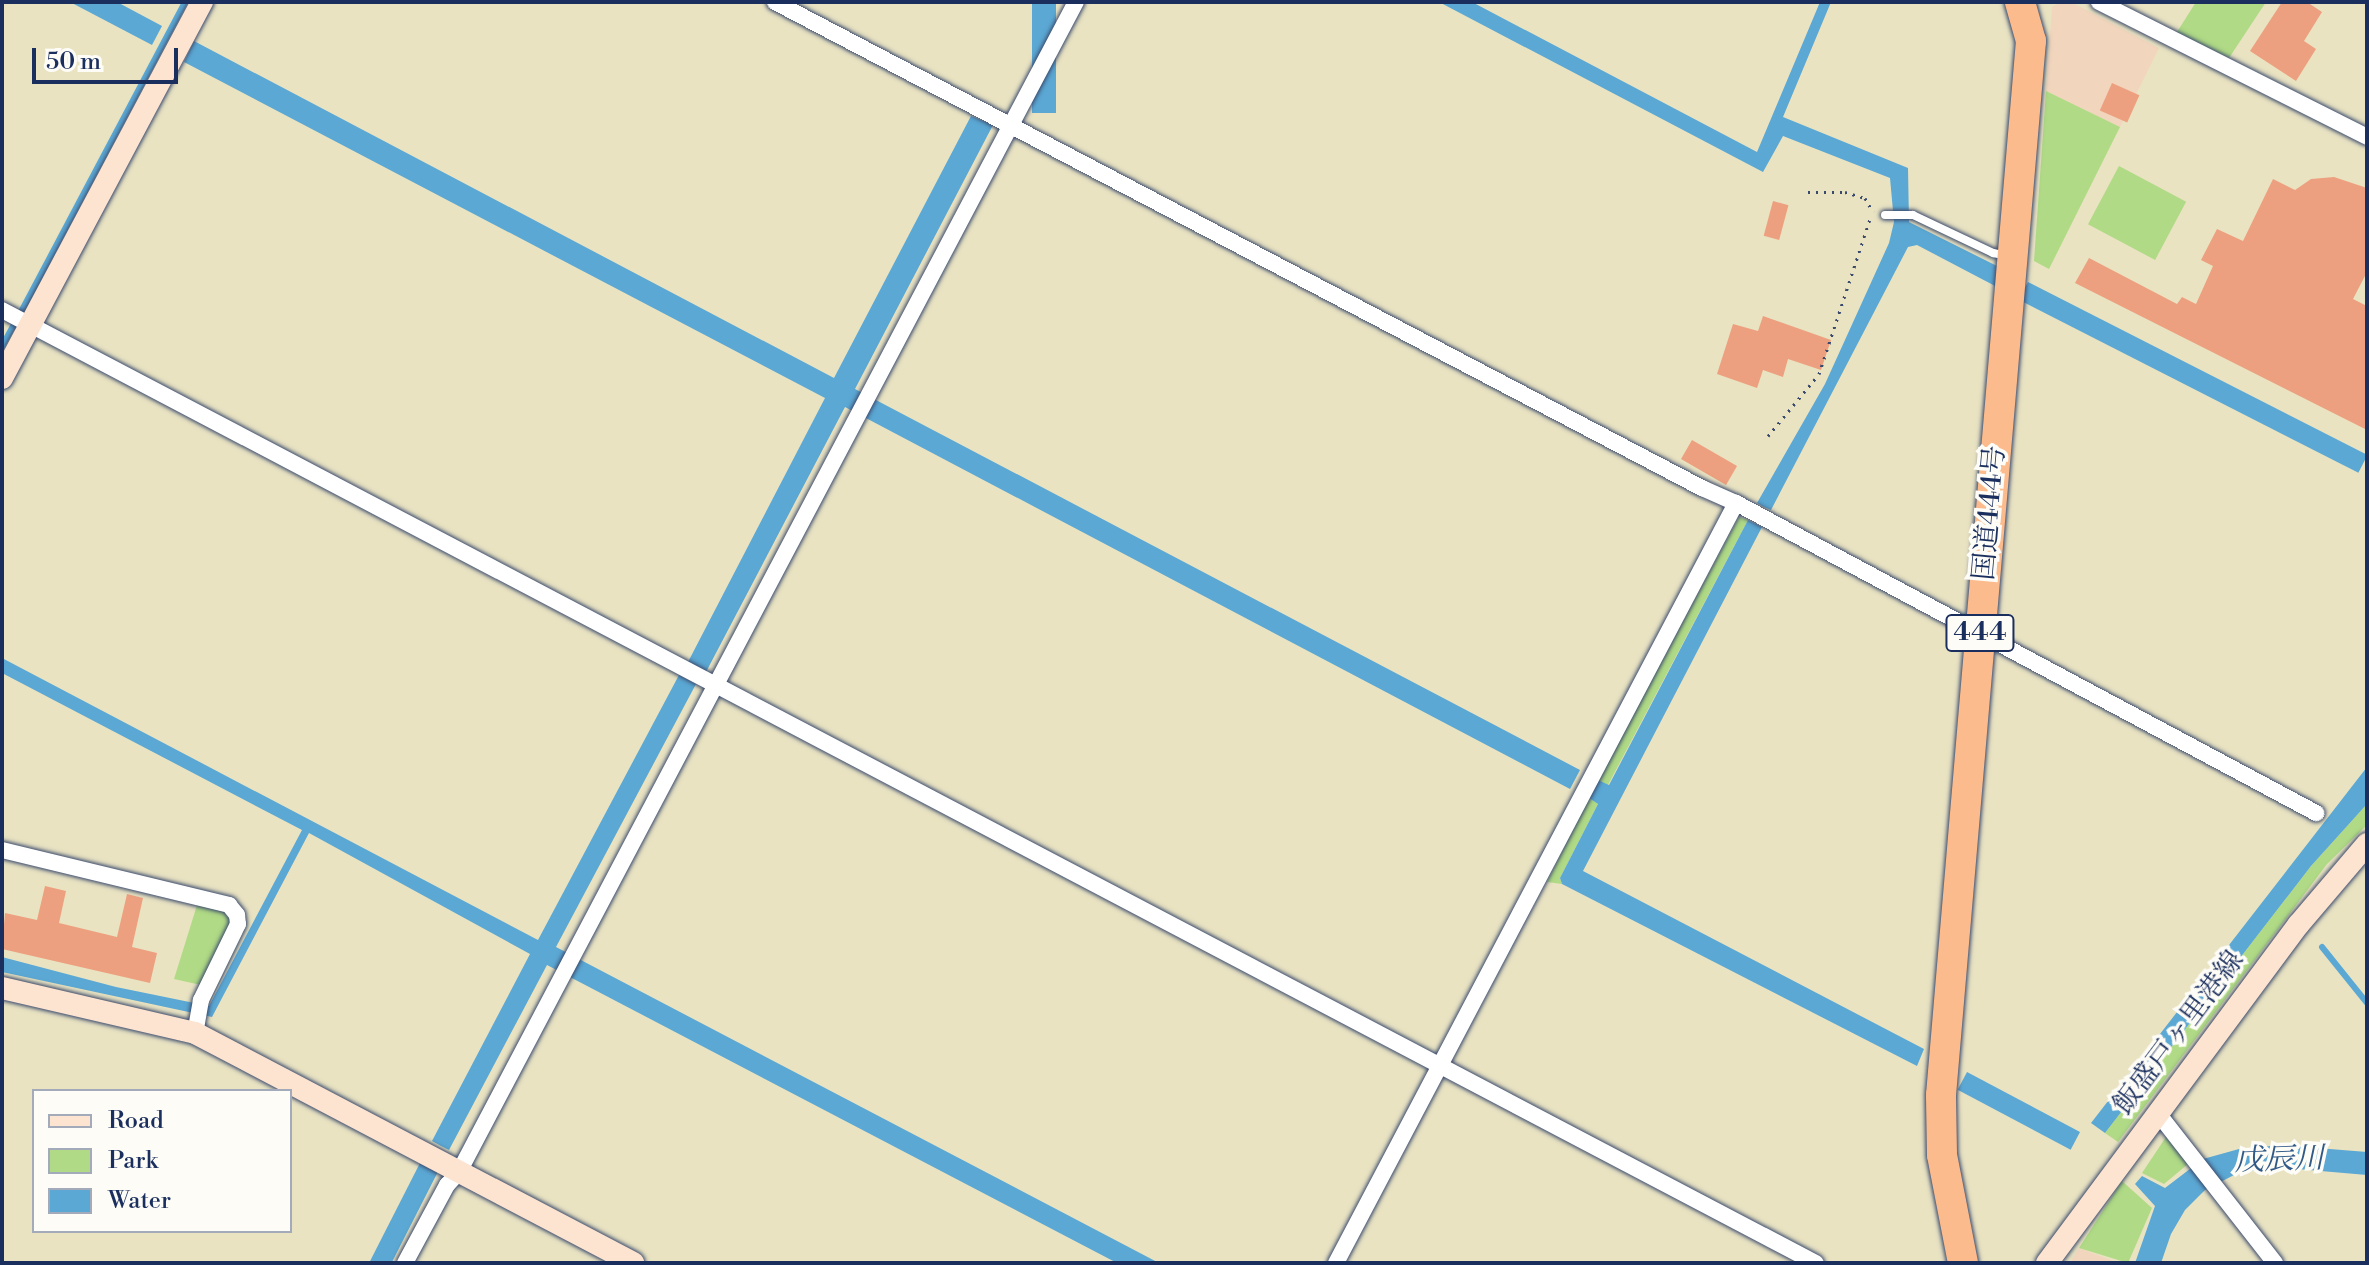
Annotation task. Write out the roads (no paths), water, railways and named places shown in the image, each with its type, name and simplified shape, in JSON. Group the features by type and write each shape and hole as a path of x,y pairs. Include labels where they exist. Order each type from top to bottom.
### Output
{"highway":[{"name":"国道444号","path":"1963,1263 1942,1155 1941,1095 2031,41 2020,2"}],"street":[{"path":"2,378 202,2"},
{"path":"775,2 1980,631 2316,813"},
{"path":"405,1263 447,1185 459,1172 1076,2"},
{"path":"2099,2 2122,7 2367,137"},
{"path":"2,310 1816,1263"},
{"path":"1336,1263 1736,503"},
{"name":"飯盛戸ヶ里港線","path":"2047,1263 2299,924 2367,844"},
{"path":"2,850 229,905 237,915 238,924 201,1000 196,1025"},
{"path":"2,988 196,1025 459,1172 633,1263"},
{"path":"2157,1112 2275,1263"}],"lane":[{"path":"1885,215 1913,215 1993,253 2012,258"}],"water":[{"path":"70,2 117,2 162,26 152,45"},
{"path":"1032,2 1056,2 1056,113 1032,113"},
{"path":"1439,2 1472,2 1757,152 1820,2 1831,2 1783,117 1908,168 1909,222 1999,267 1997,287 1917,245 1908,247 1771,510 1764,507 1757,503 1825,384 1889,243 1894,222 1890,178 1783,136 1763,172"},
{"path":"194,41 834,378 971,116 993,125 855,389 1580,770 1570,789 845,407 706,672 688,662 825,398 184,62"},
{"path":"2028,282 2367,455 2358,473 2019,300"},
{"path":"1748,520 1762,527 1583,871 1924,1049 1917,1066 1562,884 1560,878 1598,804 1589,798 1598,780 1609,785"},
{"path":"2,658 538,940 679,675 696,684 556,947 1159,1263 1117,1263 547,965 449,1150 441,1146 432,1141 530,954 309,833 212,1017 2,972 2,957 116,987 209,1006 302,830 2,673"},
{"path":"2367,767 2367,804 2311,866 2105,1133 2091,1123"},
{"path":"1967,1072 2080,1132 2071,1150 1958,1090"},
{"name":"戊辰川","path":"2281,1145 2367,1152 2367,1175 2273,1167 2236,1174 2205,1190 2185,1210 2171,1234 2161,1263 2135,1263 2155,1206 2135,1184 2142,1176 2165,1188 2203,1159 2239,1149"},
{"path":"420,1163 438,1172 391,1263 369,1263"}],"waterway":[{"path":"22,310 185,2"},
{"path":"2,346 13,326"},
{"path":"2322,947 2367,1003"}]}
